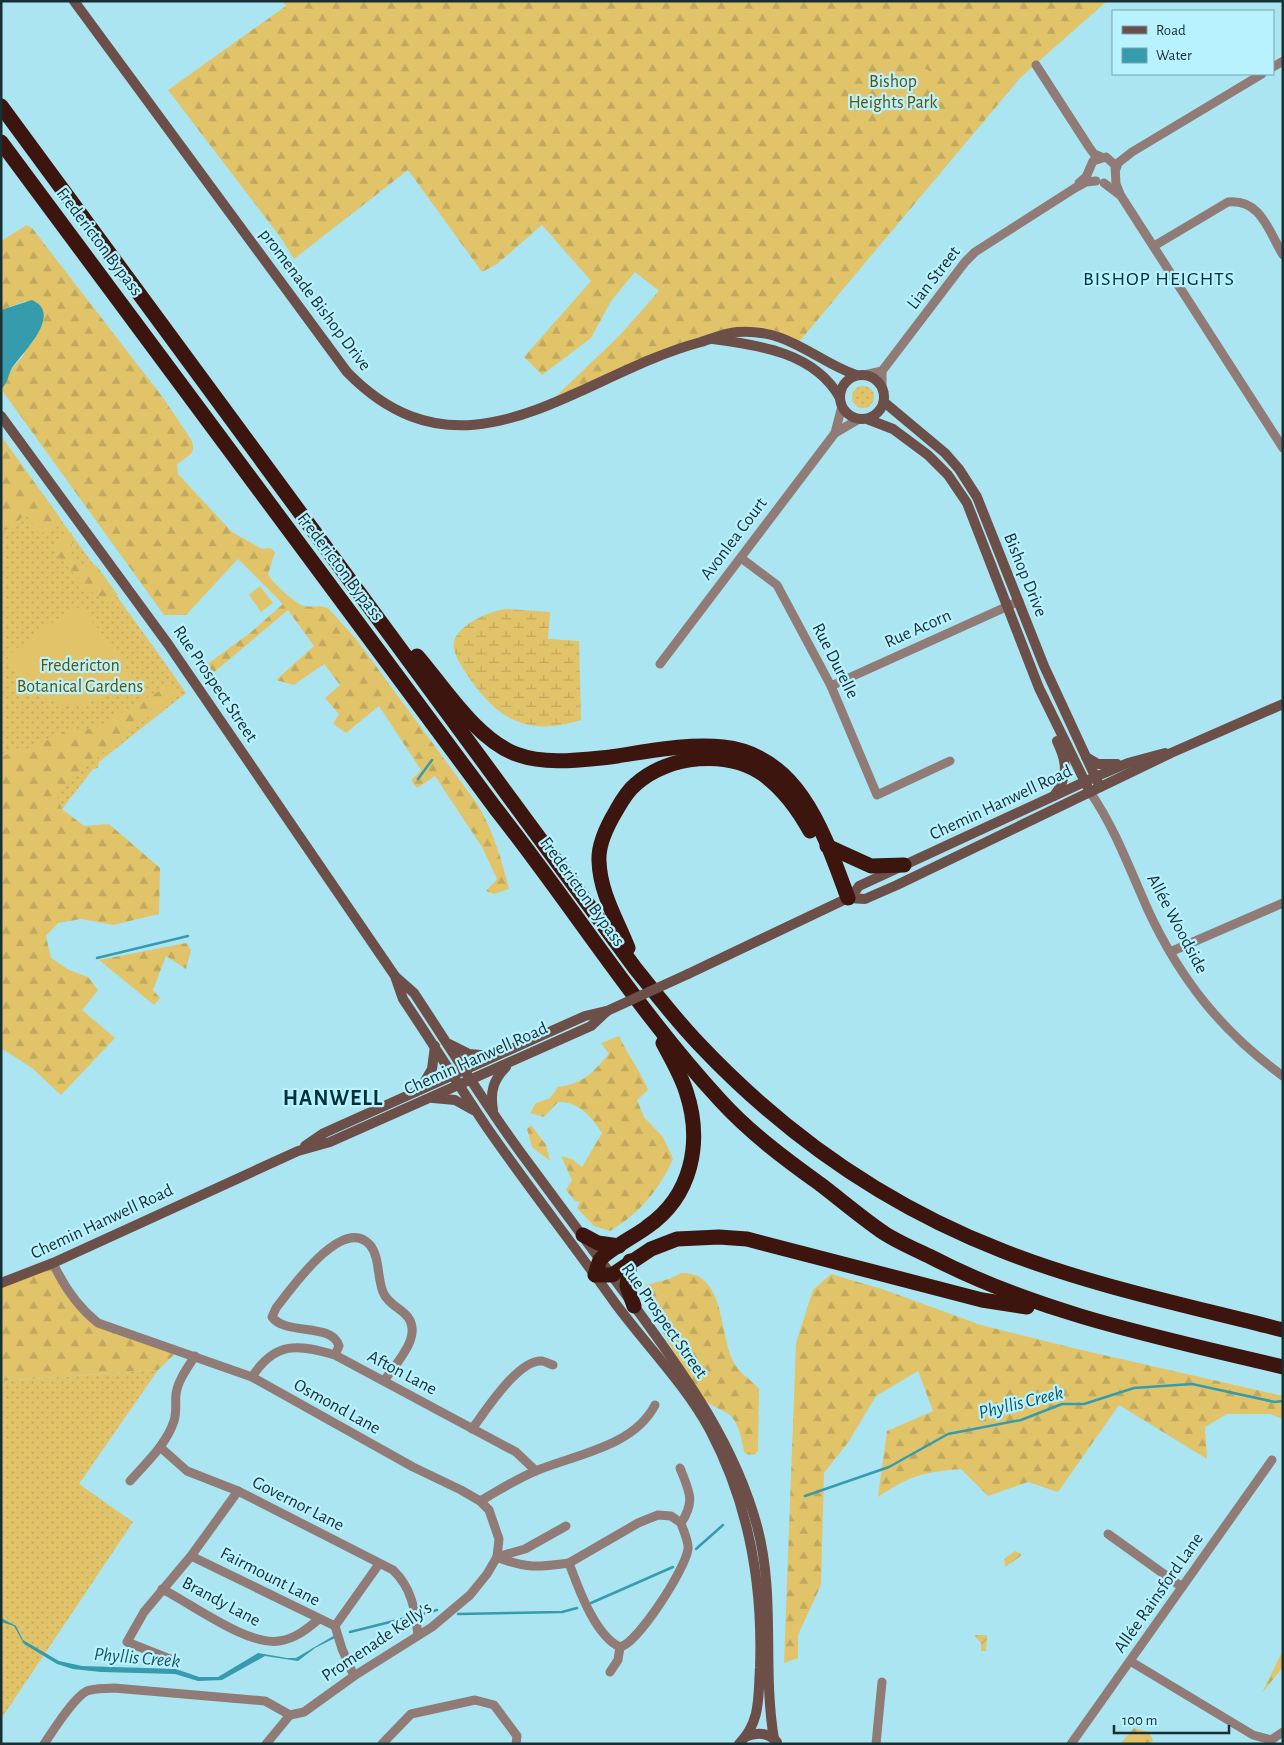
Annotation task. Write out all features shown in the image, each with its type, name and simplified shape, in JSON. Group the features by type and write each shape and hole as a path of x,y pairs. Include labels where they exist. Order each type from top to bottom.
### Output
{"highway":[{"name":"Fredericton Bypass","path":"1,106 187,361 333,554 635,968"},
{"name":"Fredericton Bypass","path":"1,142 649,1015"},
{"path":"333,554 485,735 515,753 549,761 699,746 741,750 756,756 786,776 803,795 827,846 847,899"},
{"path":"847,899 804,819 793,803 763,774 725,760 708,758 686,760 650,773 635,784 608,824 598,860 609,905 635,968 698,1044 751,1095 824,1155 913,1210 996,1248 1064,1271 1283,1330"},
{"path":"827,846 871,866 904,865"},
{"path":"649,1015 686,1090 693,1115 695,1140 692,1163 675,1200 663,1214 600,1259 595,1275 612,1275 651,1249 677,1239 719,1237 747,1240 982,1300 1067,1313"},
{"path":"649,1015 722,1102 768,1144 885,1234 1015,1296 1067,1313 1283,1367"},
{"path":"583,1236 598,1243 619,1246"},
{"path":"630,1262 627,1286 634,1306"}],"main road":[{"name":"promenade Bishop Drive","path":"74,1 346,372 377,399 398,410 433,423 469,426 488,425 526,414 658,356 712,339"},
{"path":"739,331 780,337 798,343 842,370 878,381 882,387 884,402 878,413 863,419 846,412 832,384 794,358 761,346 712,339 739,331"},
{"path":"841,402 844,384 860,375"},
{"name":"Bishop Drive","path":"884,402 945,453 969,483 977,497 1044,666 1100,787"},
{"name":"Rue Prospect Street","path":"1,416 168,644 395,976 404,999 460,1084 476,1112 595,1275 694,1404 728,1468 742,1508 754,1558 760,1622 756,1713 753,1727 742,1741"},
{"name":"Bishop Drive","path":"863,419 884,424 928,455 948,475 973,516 1039,688 1090,792"},
{"path":"1039,688 1042,708 1064,757 1066,767 1062,786 1054,796"},
{"name":"Chemin Hanwell Road","path":"847,899 864,899 897,885 1100,787 1167,757 1171,753 1283,704"},
{"name":"Chemin Hanwell Road","path":"298,1151 324,1133 585,1016 607,1011 688,974 847,899 859,886 1095,777 1128,763 1164,752 1171,753"},
{"path":"1086,757 1104,765 1128,763"},
{"name":"Rue Prospect Street","path":"395,976 414,993 464,1070 634,1306 717,1427 745,1488 758,1528 768,1589 770,1622 768,1680 770,1712 776,1741"},
{"name":"Chemin Hanwell Road","path":"1,1283 53,1263 298,1151 330,1142 471,1080 591,1026 607,1011"},
{"path":"446,1042 469,1054 496,1056"},
{"path":"420,1090 432,1070 435,1045"},
{"path":"493,1111 492,1087 499,1074 511,1062"},
{"path":"429,1098 455,1100 476,1112"},
{"name":"Rue Prospect Street","path":"742,1741 760,1733 776,1741"}],"street":[{"path":"1036,65 1094,154 1113,161 1121,196 1283,448"},
{"path":"1100,182 1112,180 1118,163 1132,152 1260,75"},
{"path":"1089,147 1090,167 1100,182 1121,196"},
{"path":"1090,167 1103,157 1121,156 1132,152"},
{"name":"Lian Street","path":"1075,188 1090,167"},
{"name":"Lian Street","path":"882,371 975,252 1075,188 1086,182 1100,182"},
{"path":"1154,246 1228,202 1242,201 1255,208 1283,255"},
{"path":"860,375 882,371 882,387"},
{"name":"Avonlea Court","path":"660,664 835,433 841,402"},
{"name":"Avonlea Court","path":"835,433 863,419"},
{"name":"Rue Durelle","path":"741,558 777,584 831,686 877,795 950,761"},
{"name":"Rue Acorn","path":"831,686 1019,601"},
{"path":"1100,787 1105,814"},
{"path":"1090,792 1105,814"},
{"name":"Allée Woodside","path":"1105,814 1154,924 1183,975 1218,1021 1256,1056 1283,1076"},
{"path":"1170,952 1283,903"},
{"path":"335,1355 339,1346 333,1338 314,1330 282,1326 272,1317 276,1308 314,1262 338,1241 351,1237 362,1239 371,1246 383,1294 406,1314 413,1324 414,1335 384,1381"},
{"name":"Osmond Lane","path":"53,1263 73,1298 85,1313 98,1323 115,1331 195,1356 252,1377 413,1467 480,1501"},
{"name":"Afton Lane","path":"252,1377 262,1361 272,1354 290,1347 307,1346 335,1355 516,1452 536,1471"},
{"path":"130,1481 160,1446 174,1422 176,1394 181,1379 195,1356"},
{"path":"472,1429 504,1386 517,1374 531,1364 541,1361 553,1365"},
{"path":"497,1557 499,1539 489,1510 480,1501 536,1471 625,1437 648,1419 655,1404"},
{"path":"160,1446 187,1471 238,1491"},
{"name":"Allée Rainsford Lane","path":"1071,1744 1272,1460"},
{"path":"680,1468 691,1494 689,1511 681,1523"},
{"name":"Governor Lane","path":"175,1661 127,1642 144,1612 190,1556 238,1491 393,1570 404,1580 414,1605 418,1635"},
{"path":"497,1557 519,1566 535,1568 569,1563 638,1523 658,1515 671,1516 681,1523 688,1548 682,1569 635,1637 628,1644 620,1647 614,1644 589,1614 569,1563"},
{"path":"497,1557 525,1549 566,1526"},
{"path":"1108,1534 1182,1587"},
{"name":"Fairmount Lane","path":"190,1556 335,1626"},
{"name":"Promenade Kelly's","path":"266,1744 290,1715 304,1712 354,1676 418,1635 470,1595 487,1574 497,1557"},
{"path":"354,1676 342,1650 335,1626 379,1564"},
{"name":"Brandy Lane","path":"162,1589 241,1634 262,1642 280,1642 300,1634 319,1619"},
{"path":"610,1672 618,1660 620,1647"},
{"path":"1130,1661 1264,1742 1283,1732"},
{"path":"876,1744 882,1682"},
{"path":"44,1744 78,1699 86,1692 96,1689 114,1688 243,1698 265,1701 290,1715"},
{"path":"382,1744 411,1714 475,1700 494,1705 517,1736 516,1744"}],"green space":[{"name":"Bishop Heights Park","path":"282,1 1107,1 1020,78 798,343 780,337 724,334 546,406 620,335 659,291 635,272 611,301 591,338 542,375 524,357 591,281 542,225 497,264 482,272 408,170 294,259 281,238 168,90 286,6"},
{"path":"913,62 933,73 915,105 895,94"},
{"path":"27,225 32,228 164,399 192,441 192,453 177,465 178,474 232,532 262,549 270,548 275,552 268,574 284,592 304,606 328,608 356,639 478,805 496,846 509,889 494,894 486,891 497,879 482,847 435,776 417,788 411,780 421,770 379,706 346,733 333,724 339,714 325,698 340,685 324,664 294,685 276,680 314,646 288,610 212,674 206,665 250,633 283,604 238,559 186,615 164,615 1,389 13,367 24,355 26,301 1,310 1,241"},
{"path":"863,386 871,389 874,397 871,405 863,408 855,405 852,397 855,389"},
{"name":"Fredericton Botanical Gardens","path":"1,436 186,693 99,762 98,768 93,769 62,809 1,872"},
{"path":"1,436 61,519 41,534 26,515 1,533"},
{"path":"72,532 72,556 83,567 96,565 118,595 108,602 88,590 51,548"},
{"path":"260,586 273,603 261,612 249,595"},
{"path":"74,607 83,609 132,675 96,700 79,705 64,704 49,699 35,690 7,656"},
{"path":"507,609 550,612 548,639 579,641 581,720 563,725 546,726 518,722 493,706 481,694 465,672 458,661 454,649 454,641 458,634 464,627 482,616"},
{"path":"173,683 181,693 116,741 56,793 62,809 84,826 109,824 160,868 159,914 113,925 81,919 58,923 46,936 51,958 69,970 88,977 98,990 82,1010 115,1038 61,1095 32,1068 1,1048 1,758 16,749 30,748 67,731 94,729"},
{"path":"186,943 191,950 186,969 166,956 153,990 160,998 154,1005 99,960"},
{"path":"619,1036 648,1090 637,1100 644,1117 663,1137 673,1159 655,1191 630,1217 610,1231 594,1226 577,1208 580,1202 575,1201 566,1190 572,1180 561,1156 572,1159 582,1167 602,1133 598,1127 584,1111 565,1102 558,1102 544,1117 530,1113 536,1103 550,1098 558,1087 581,1080 592,1072 609,1054 601,1043"},
{"path":"531,1125 546,1145 550,1161 532,1147 527,1129"},
{"path":"53,1263 85,1313 178,1351 158,1370 1,1381 1,1283"},
{"path":"681,1273 695,1275 706,1282 713,1292 733,1361 738,1369 759,1389 758,1451 754,1455 745,1454 735,1421 727,1413 706,1401 695,1387 642,1292 646,1285 669,1279"},
{"path":"831,1274 885,1290 981,1325 1283,1396 1283,1419 1270,1414 1227,1414 1205,1427 1207,1459 1119,1405 1058,1492 1028,1482 988,1496 961,1469 917,1476 878,1497 887,1431 933,1411 918,1371 876,1396 849,1441 824,1473 821,1585 798,1635 798,1658 784,1663 796,1343 813,1290"},
{"path":"158,1370 79,1484 133,1522 1,1719 1,1381"},
{"path":"1015,1551 1021,1554 1021,1556 1005,1567 1004,1559"},
{"path":"974,1635 987,1635 986,1651 981,1651 981,1643"},
{"path":"1283,1650 1283,1667 1262,1693"},
{"path":"1134,1728 1149,1732 1153,1740 1150,1744 1120,1744"}],"water":[{"path":"32,300 41,306 44,314 42,324 38,334 12,368 7,382 1,389 1,310"},
{"path":"1,1618 16,1626 23,1640 59,1661 82,1666 176,1669 199,1677 218,1677 258,1653 296,1658 335,1635 335,1638 315,1648 298,1661 265,1656 222,1680 198,1681 175,1674 101,1672 73,1669 57,1664 24,1644 14,1626 1,1622"}],"waterway":[{"path":"418,779 432,760"},
{"path":"97,958 188,936"},
{"name":"Phyllis Creek","path":"805,1496 889,1467 948,1434 1021,1420 1062,1404 1084,1404 1134,1388 1192,1384 1275,1402 1283,1401"},
{"name":"Phyllis Creek","path":"696,1549 723,1525"},
{"name":"Phyllis Creek","path":"591,1603 673,1567"},
{"name":"Phyllis Creek","path":"458,1614 562,1612 577,1608"},
{"name":"Phyllis Creek","path":"422,1614 437,1610"},
{"name":"Phyllis Creek","path":"350,1632 410,1617"}],"district":[{"name":"BISHOP HEIGHTS","path":"1159,279"},
{"name":"HANWELL","path":"333,1098"}]}
